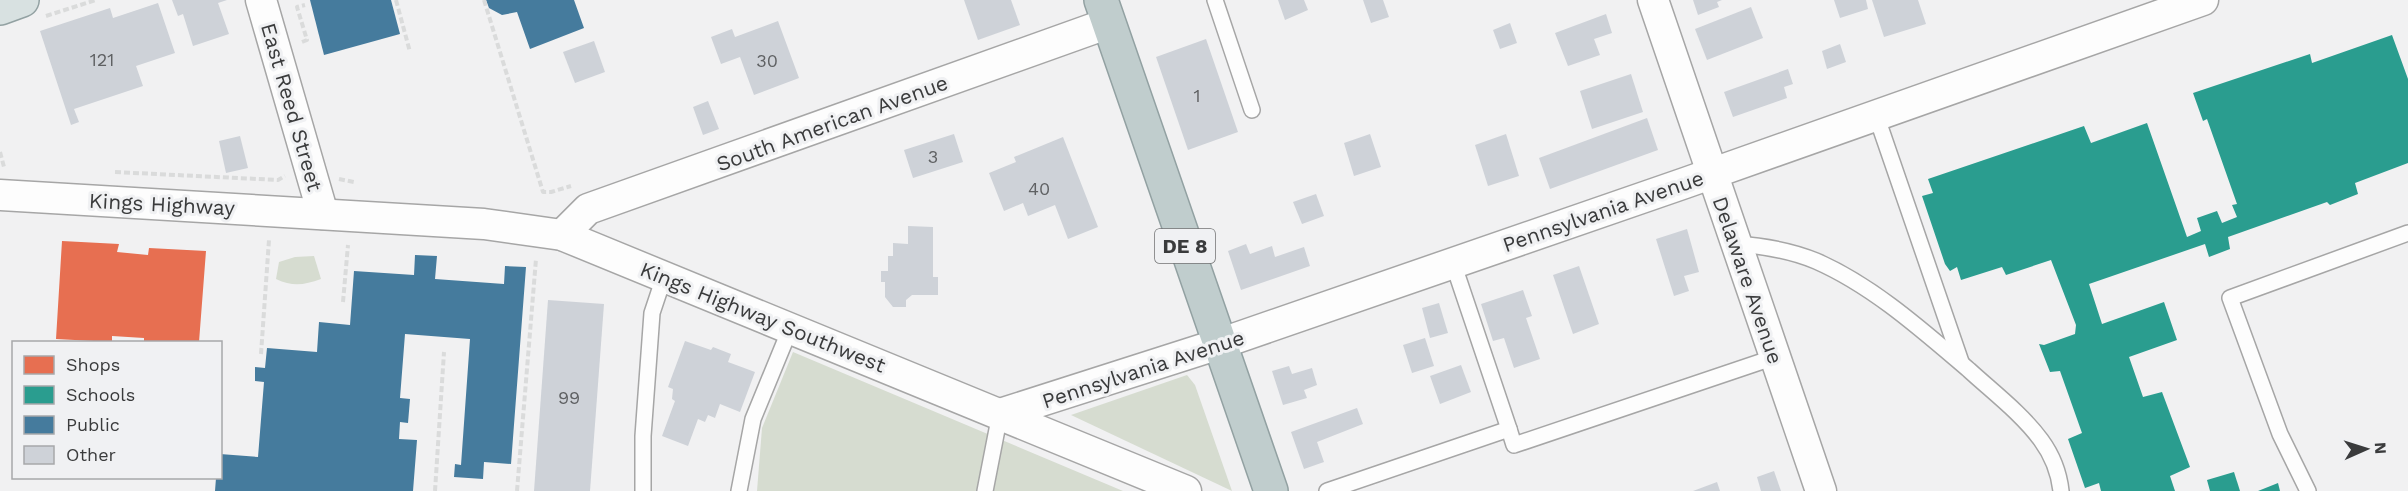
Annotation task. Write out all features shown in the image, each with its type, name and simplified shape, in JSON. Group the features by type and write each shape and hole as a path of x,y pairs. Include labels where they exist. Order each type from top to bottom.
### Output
{"highway":[{"name":"DE 8","path":"1105,12 1271,491"}],"main road":[{"path":"0,8 32,9"}],"street":[{"name":"East Reed Street","path":"261,0 323,214"},
{"name":"Delaware Avenue","path":"1653,0 1821,491"},
{"name":"Pennsylvania Avenue","path":"1000,414 1219,344 1712,174 2203,0"},
{"name":"South American Avenue","path":"562,234 588,209 1105,12"},
{"name":"Kings Highway","path":"1,176 323,214"},
{"name":"Kings Highway Southwest","path":"323,214 484,224 562,234 1186,491"}],"lane":[{"path":"1215,0 1252,110"},
{"path":"1876,115 1962,364"},
{"path":"2308,491 2280,434 2230,298 2408,233"},
{"path":"1736,243 1791,252 1837,271 1888,304 1962,364 2041,439 2050,454 2061,491"},
{"path":"1453,263 1514,445 1775,357"},
{"path":"643,491 643,436 652,313 664,277"},
{"path":"739,491 753,419 790,329"},
{"path":"986,491 1000,414"},
{"path":"1327,491 1509,429"}],"path":[{"path":"32,9 96,0"},
{"path":"396,0 410,52"},
{"path":"484,0 543,192 551,192 577,184"},
{"path":"302,42 307,40 297,7 305,4"},
{"path":"0,152 1,176"},
{"path":"106,172 278,180 285,176 282,165"},
{"path":"1,176 15,167"},
{"path":"261,354 269,240"},
{"path":"343,302 348,245"},
{"path":"518,491 536,259"},
{"path":"435,491 444,352"}],"shaded area":[{"path":"314,256 321,279 298,284 276,279 279,262 295,257"},
{"path":"793,352 1123,491 757,491 762,428"},
{"path":"1187,375 1195,385 1232,491 1071,415"}],"building: Shops":[{"path":"62,241 119,244 117,252 148,255 149,248 206,251 199,341 144,341 144,338 112,336 112,341 56,339"}],"building: Schools":[{"path":"2392,35 2408,79 2408,163 2355,183 2358,194 2330,205 2327,202 2228,237 2230,249 2209,257 2205,244 2089,284 2102,324 2164,302 2177,340 2129,357 2143,397 2162,392 2190,467 2170,476 2175,491 2101,491 2099,483 2085,488 2068,439 2082,433 2060,371 2050,372 2039,344 2044,345 2075,334 2076,325 2051,260 2006,275 2002,267 1961,280 1957,267 1950,271 1945,264 1922,196 1933,193 1928,179 2084,126 2091,143 2147,123 2187,237 2201,231 2197,218 2217,211 2222,223 2237,217 2232,205 2237,204 2207,119 2203,121 2193,93 2310,54 2312,63"},
{"path":"2234,472 2240,491 2210,491 2207,480"},
{"path":"2278,483 2280,491 2258,491"}],"building: Public":[{"path":"310,0 391,0 400,34 324,55"},
{"path":"486,0 574,0 584,28 530,49 517,12 502,15 489,8"},
{"path":"415,255 437,256 435,279 504,284 505,266 526,267 511,464 484,462 483,479 454,477 455,464 461,465 470,339 405,334 400,398 410,399 408,423 400,422 399,439 417,440 413,491 215,491 216,479 222,479 222,454 258,457 264,382 255,381 255,367 265,368 267,348 317,352 319,322 350,325 354,271 414,275"}],"building: Other":[{"path":"172,0 227,0 218,3 229,34 193,46 183,14 178,16"},
{"path":"964,0 1011,0 1020,25 978,40"},
{"path":"1278,0 1304,0 1308,10 1285,20"},
{"path":"1363,0 1383,0 1389,17 1371,23"},
{"path":"1693,0 1722,0 1717,2 1719,7 1698,15"},
{"path":"1834,0 1866,0 1868,9 1840,18"},
{"path":"1872,0 1918,0 1926,24 1884,37"},
{"path":"158,3 175,53 136,66 143,86 74,109 79,122 71,125 40,31 110,8 113,18"},
{"path":"1751,7 1763,38 1707,60 1695,29"},
{"path":"1606,14 1612,33 1594,39 1600,55 1568,66 1555,33"},
{"path":"778,21 799,78 754,95 740,57 721,64 711,37 732,29 735,37"},
{"path":"1510,23 1517,43 1500,49 1493,30"},
{"path":"1206,39 1238,132 1188,150 1156,57"},
{"path":"594,41 605,72 575,83 563,52"},
{"path":"1840,44 1846,62 1827,69 1822,51"},
{"path":"1788,69 1793,84 1784,87 1787,98 1733,117 1724,92"},
{"path":"1631,74 1643,112 1592,129 1580,91"},
{"path":"708,101 719,129 703,135 693,107"},
{"path":"1647,118 1658,150 1550,189 1539,158"},
{"path":"954,134 963,162 913,178 904,150"},
{"path":"1370,134 1381,167 1354,176 1344,143"},
{"path":"1506,134 1519,176 1488,186 1475,145"},
{"path":"240,136 248,168 226,173 219,141"},
{"path":"1063,137 1098,227 1068,239 1055,205 1028,216 1023,203 1004,211 989,173 1016,162 1014,157"},
{"path":"1316,194 1324,216 1302,224 1293,202"},
{"path":"908,226 933,227 933,277 938,277 938,295 912,295 906,300 906,307 893,307 885,297 885,282 881,282 881,271 888,271 888,256 893,256 893,243 908,244"},
{"path":"1687,229 1699,272 1684,276 1689,291 1674,296 1656,239"},
{"path":"1246,244 1250,254 1272,246 1275,257 1304,247 1310,266 1241,290 1228,251"},
{"path":"1579,266 1599,324 1573,334 1553,275"},
{"path":"1523,290 1532,316 1526,318 1540,359 1514,368 1504,338 1493,341 1481,304"},
{"path":"548,300 604,304 590,491 534,491"},
{"path":"1439,303 1448,333 1430,338 1422,308"},
{"path":"1425,338 1434,366 1412,373 1403,345"},
{"path":"685,341 711,350 713,347 731,354 728,362 755,372 740,412 720,404 715,418 708,415 705,422 698,419 688,446 662,436 675,401 672,399 673,389 668,387"},
{"path":"1461,365 1471,392 1440,404 1430,376"},
{"path":"1289,366 1292,374 1312,368 1317,385 1304,390 1307,398 1283,405 1272,371"},
{"path":"1357,408 1363,424 1317,442 1324,462 1304,469 1291,432"},
{"path":"1774,471 1781,491 1761,491 1757,477"},
{"path":"1717,482 1720,491 1693,491"}]}
